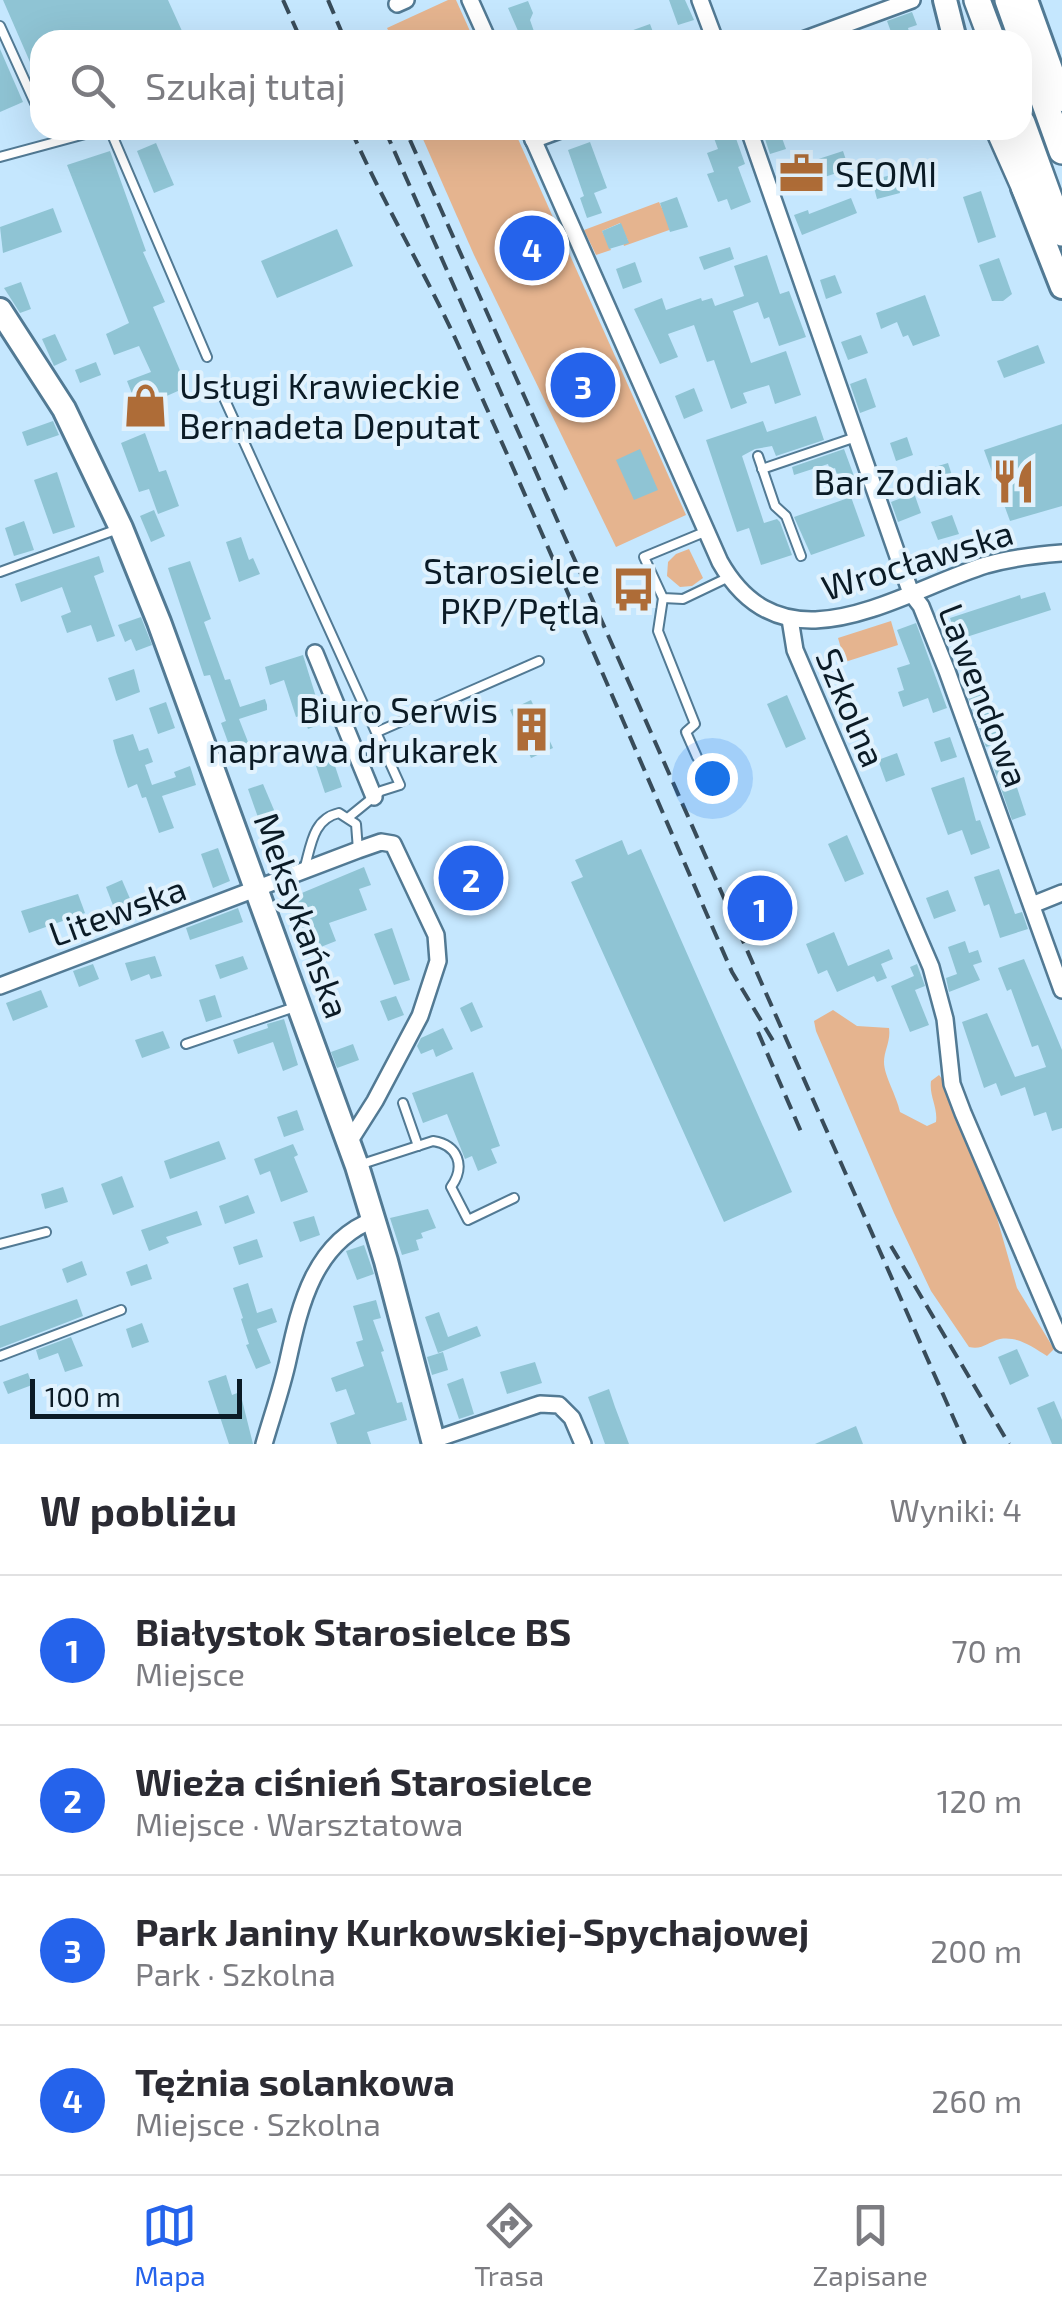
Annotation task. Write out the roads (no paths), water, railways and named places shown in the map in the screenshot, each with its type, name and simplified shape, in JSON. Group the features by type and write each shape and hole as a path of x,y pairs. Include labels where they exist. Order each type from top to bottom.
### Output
{"main road":[{"path":"966,0 970,30"},
{"path":"977,0 988,30"},
{"path":"1008,0 1019,30"},
{"path":"1032,67 1062,151"},
{"path":"1003,140 1031,202"},
{"path":"1028,140 1062,233"}],"street":[{"path":"470,0 484,30"},
{"path":"700,0 711,30"},
{"path":"822,30 865,8 912,0"},
{"path":"945,0 952,30"},
{"path":"1026,0 1062,100"},
{"name":"Szkolna","path":"533,140 729,578 745,596 766,610 790,618 794,650 931,967 944,1019 952,1084 1062,1344"},
{"name":"Lawendowa","path":"752,140 911,593 921,606 947,671 1062,990"},
{"path":"991,140 1031,202 1062,287"},
{"name":"Meksykańska","path":"2,318 64,409 121,528 166,639 357,1166 433,1442"},
{"name":"Wrocławska","path":"790,618 829,621 1006,560 1062,553"},
{"path":"315,653 374,797"},
{"path":"349,1142 376,1101 420,1016 438,962 436,935 398,850 387,842 358,850"},
{"name":"Litewska","path":"0,986 358,850"},
{"path":"1032,905 1062,894"},
{"path":"264,1444 296,1317 309,1284 326,1255 351,1232 374,1219"},
{"path":"433,1442 540,1404 559,1405 572,1418 583,1444"}],"lane":[{"path":"0,26 30,91"},
{"path":"0,157 63,140"},
{"path":"114,140 207,357"},
{"path":"224,398 400,785 374,797 348,817"},
{"path":"762,470 856,436"},
{"path":"758,456 775,506 786,516 800,556"},
{"path":"0,572 121,528"},
{"path":"697,757 686,732 695,724 658,631 663,598 644,558 707,531"},
{"path":"663,598 682,600 729,578"},
{"path":"377,732 539,661"},
{"path":"304,870 317,827 326,816 338,813 356,824 358,850"},
{"path":"186,1044 298,1006"},
{"path":"403,1103 418,1146"},
{"path":"357,1166 433,1141 442,1142 456,1154 459,1171 451,1186 468,1220 514,1198"},
{"path":"0,1244 46,1232"},
{"path":"0,1356 121,1310"}],"railway":[{"path":"283,0 296,30"},
{"path":"328,0 341,30"},
{"path":"356,140 456,340 732,972 775,1044"},
{"path":"389,140 965,1444"},
{"path":"410,140 567,492"},
{"path":"758,1032 802,1134"},
{"path":"891,1246 1009,1444"}],"place":[{"name":"SEOMI","path":"802,173"},
{"name":"Tężnia solankowa","path":"532,248"},
{"name":"Park Janiny Kurkowskiej-Spychajowej","path":"583,385"},
{"name":"Usługi Krawieckie Bernadeta Deputat","path":"146,405"},
{"name":"Bar Zodiak","path":"1014,481"},
{"name":"Starosielce PKP/Pętla","path":"633,590"},
{"name":"Biuro Serwis naprawa drukarek","path":"531,729"},
{"name":"Wieża ciśnień Starosielce","path":"471,878"},
{"name":"Białystok Starosielce BS","path":"760,908"}]}
